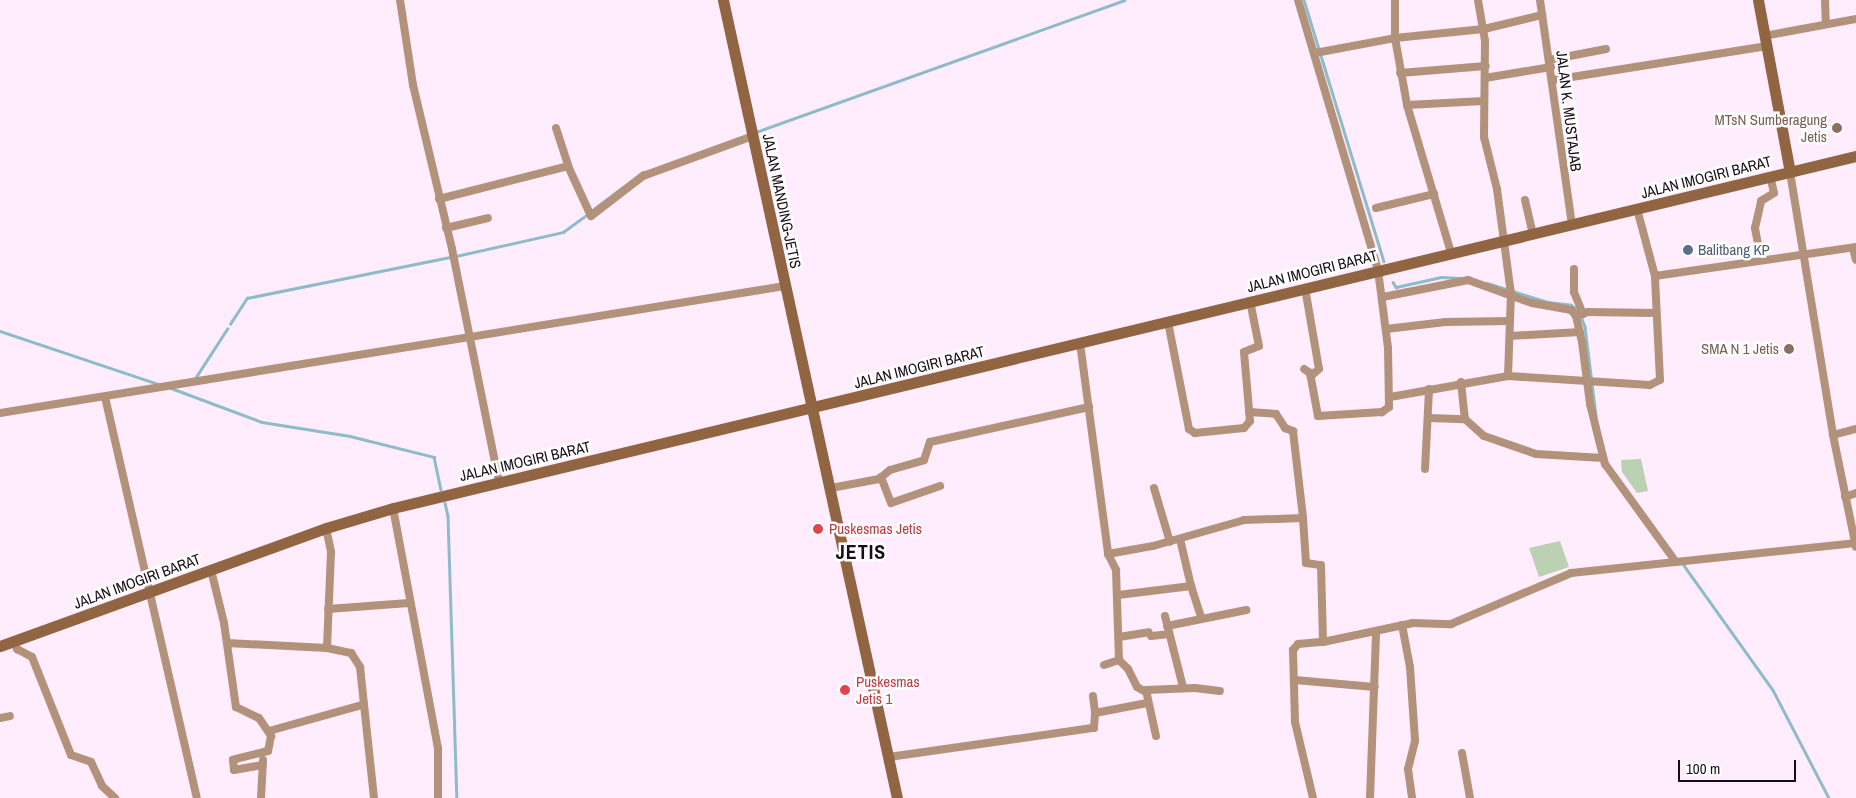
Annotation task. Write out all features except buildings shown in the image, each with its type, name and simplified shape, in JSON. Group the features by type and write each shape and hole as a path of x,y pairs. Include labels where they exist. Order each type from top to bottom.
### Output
{"main road":[{"name":"JALAN MANDING-JETIS","path":"723,0 785,286 814,408 897,798"},
{"path":"1758,0 1790,172"},
{"name":"JALAN IMOGIRI BARAT","path":"0,646 326,528 393,508 1856,156"}],"street":[{"path":"400,0 414,85 499,482"},
{"path":"1298,0 1317,53 1378,270 1386,329 1389,407 1382,412 1318,416 1310,370 1304,369"},
{"path":"1395,0 1395,38 1407,105 1451,253"},
{"path":"1478,0 1484,29 1486,66 1484,137 1497,189 1510,290 1508,376"},
{"name":"JALAN K. MUSTAJAB","path":"1540,0 1553,80 1572,225"},
{"path":"1825,0 1826,24"},
{"path":"1317,53 1395,38 1484,29 1542,15"},
{"path":"1553,80 1765,41 1826,24 1856,19"},
{"path":"1485,78 1550,64 1606,49"},
{"path":"1400,73 1486,66"},
{"path":"1407,105 1484,101"},
{"path":"556,128 568,166 591,216 643,176 753,134"},
{"path":"439,200 568,166"},
{"path":"1313,798 1295,722 1295,646 1402,625 1451,624 1571,573 1856,545 1833,435 1790,172"},
{"path":"1758,244 1755,228 1761,201 1774,193 1770,176"},
{"path":"1376,208 1434,194"},
{"path":"1524,200 1533,234"},
{"path":"1390,397 1461,382 1508,376 1657,384 1661,375 1655,276 1637,209"},
{"path":"446,228 488,218"},
{"path":"1655,276 1855,248 1856,260"},
{"path":"1574,269 1574,292 1579,314 1587,380 1603,458 1680,561"},
{"path":"1383,296 1461,280 1510,290 1532,303 1566,308 1579,314 1588,312 1656,313"},
{"path":"0,413 165,388 785,286"},
{"path":"1305,288 1320,369 1311,376"},
{"path":"1168,322 1192,432 1247,427 1249,412 1244,354 1259,346 1250,301"},
{"path":"1386,329 1446,322 1510,321"},
{"path":"1510,336 1580,332"},
{"path":"1080,344 1108,554 1116,570 1119,660 1128,669 1137,687 1144,691 1183,687 1220,691"},
{"path":"1461,382 1466,419 1484,436 1536,454 1603,458"},
{"path":"1425,469 1429,390"},
{"path":"105,397 148,592 197,798"},
{"path":"831,488 882,478 890,470 927,458 930,442 1089,407"},
{"path":"1249,412 1279,416 1285,428 1293,431 1306,563 1321,565 1323,642"},
{"path":"1429,418 1466,419"},
{"path":"1833,435 1856,429"},
{"path":"882,478 891,503 940,486"},
{"path":"1154,488 1170,542"},
{"path":"1845,497 1856,493"},
{"path":"393,508 408,602 438,748 438,798"},
{"path":"1108,554 1170,542 1244,520 1303,518"},
{"path":"326,528 331,552 327,648"},
{"path":"1180,539 1191,586 1201,617"},
{"path":"211,570 226,643 236,707 259,718 269,731 270,747 261,755 233,760 234,770 264,765"},
{"path":"1118,595 1191,586"},
{"path":"328,609 408,602"},
{"path":"1119,637 1150,634 1168,630 1201,617 1246,610"},
{"path":"1165,616 1183,687"},
{"path":"1402,625 1410,667 1415,741 1408,769 1412,798"},
{"path":"1370,798 1376,631"},
{"path":"14,641 17,649 32,656 71,755 92,762 102,786 115,798"},
{"path":"226,643 327,648 351,653 357,660 374,798"},
{"path":"1104,665 1119,660"},
{"path":"1295,680 1375,687"},
{"path":"1144,691 1156,736"},
{"path":"889,757 1092,728 1095,713 1093,696"},
{"path":"1095,713 1147,703"},
{"path":"269,731 362,705"},
{"path":"0,718 10,716"},
{"path":"1462,753 1470,798"},
{"path":"261,755 264,765 262,798"}],"green space":[{"path":"1641,459 1648,491 1637,493 1622,472 1621,460"},
{"path":"1560,541 1569,567 1539,577 1529,548"}],"waterway":[{"path":"756,132 1124,0"},
{"path":"1304,0 1384,261"},
{"path":"591,211 643,172"},
{"path":"456,256 563,232 586,215"},
{"path":"230,324 247,298 451,257"},
{"path":"1393,282 1396,287 1441,277 1460,278"},
{"path":"1487,283 1548,302 1571,305 1579,311 1585,327 1596,415"},
{"path":"194,380 227,329"},
{"path":"0,331 161,385"},
{"path":"171,388 262,422 350,436 434,457 441,489"},
{"path":"445,503 448,516 457,798"},
{"path":"1683,564 1773,690 1829,798"}],"place":[{"name":"MTsN Sumberagung Jetis","path":"1837,128"},
{"name":"Balitbang KP","path":"1688,250"},
{"name":"SMA N 1 Jetis","path":"1789,349"},
{"name":"Puskesmas Jetis","path":"818,529"},
{"name":"Puskesmas Jetis 1","path":"845,690"}],"district":[{"name":"JETIS","path":"861,551"}]}
